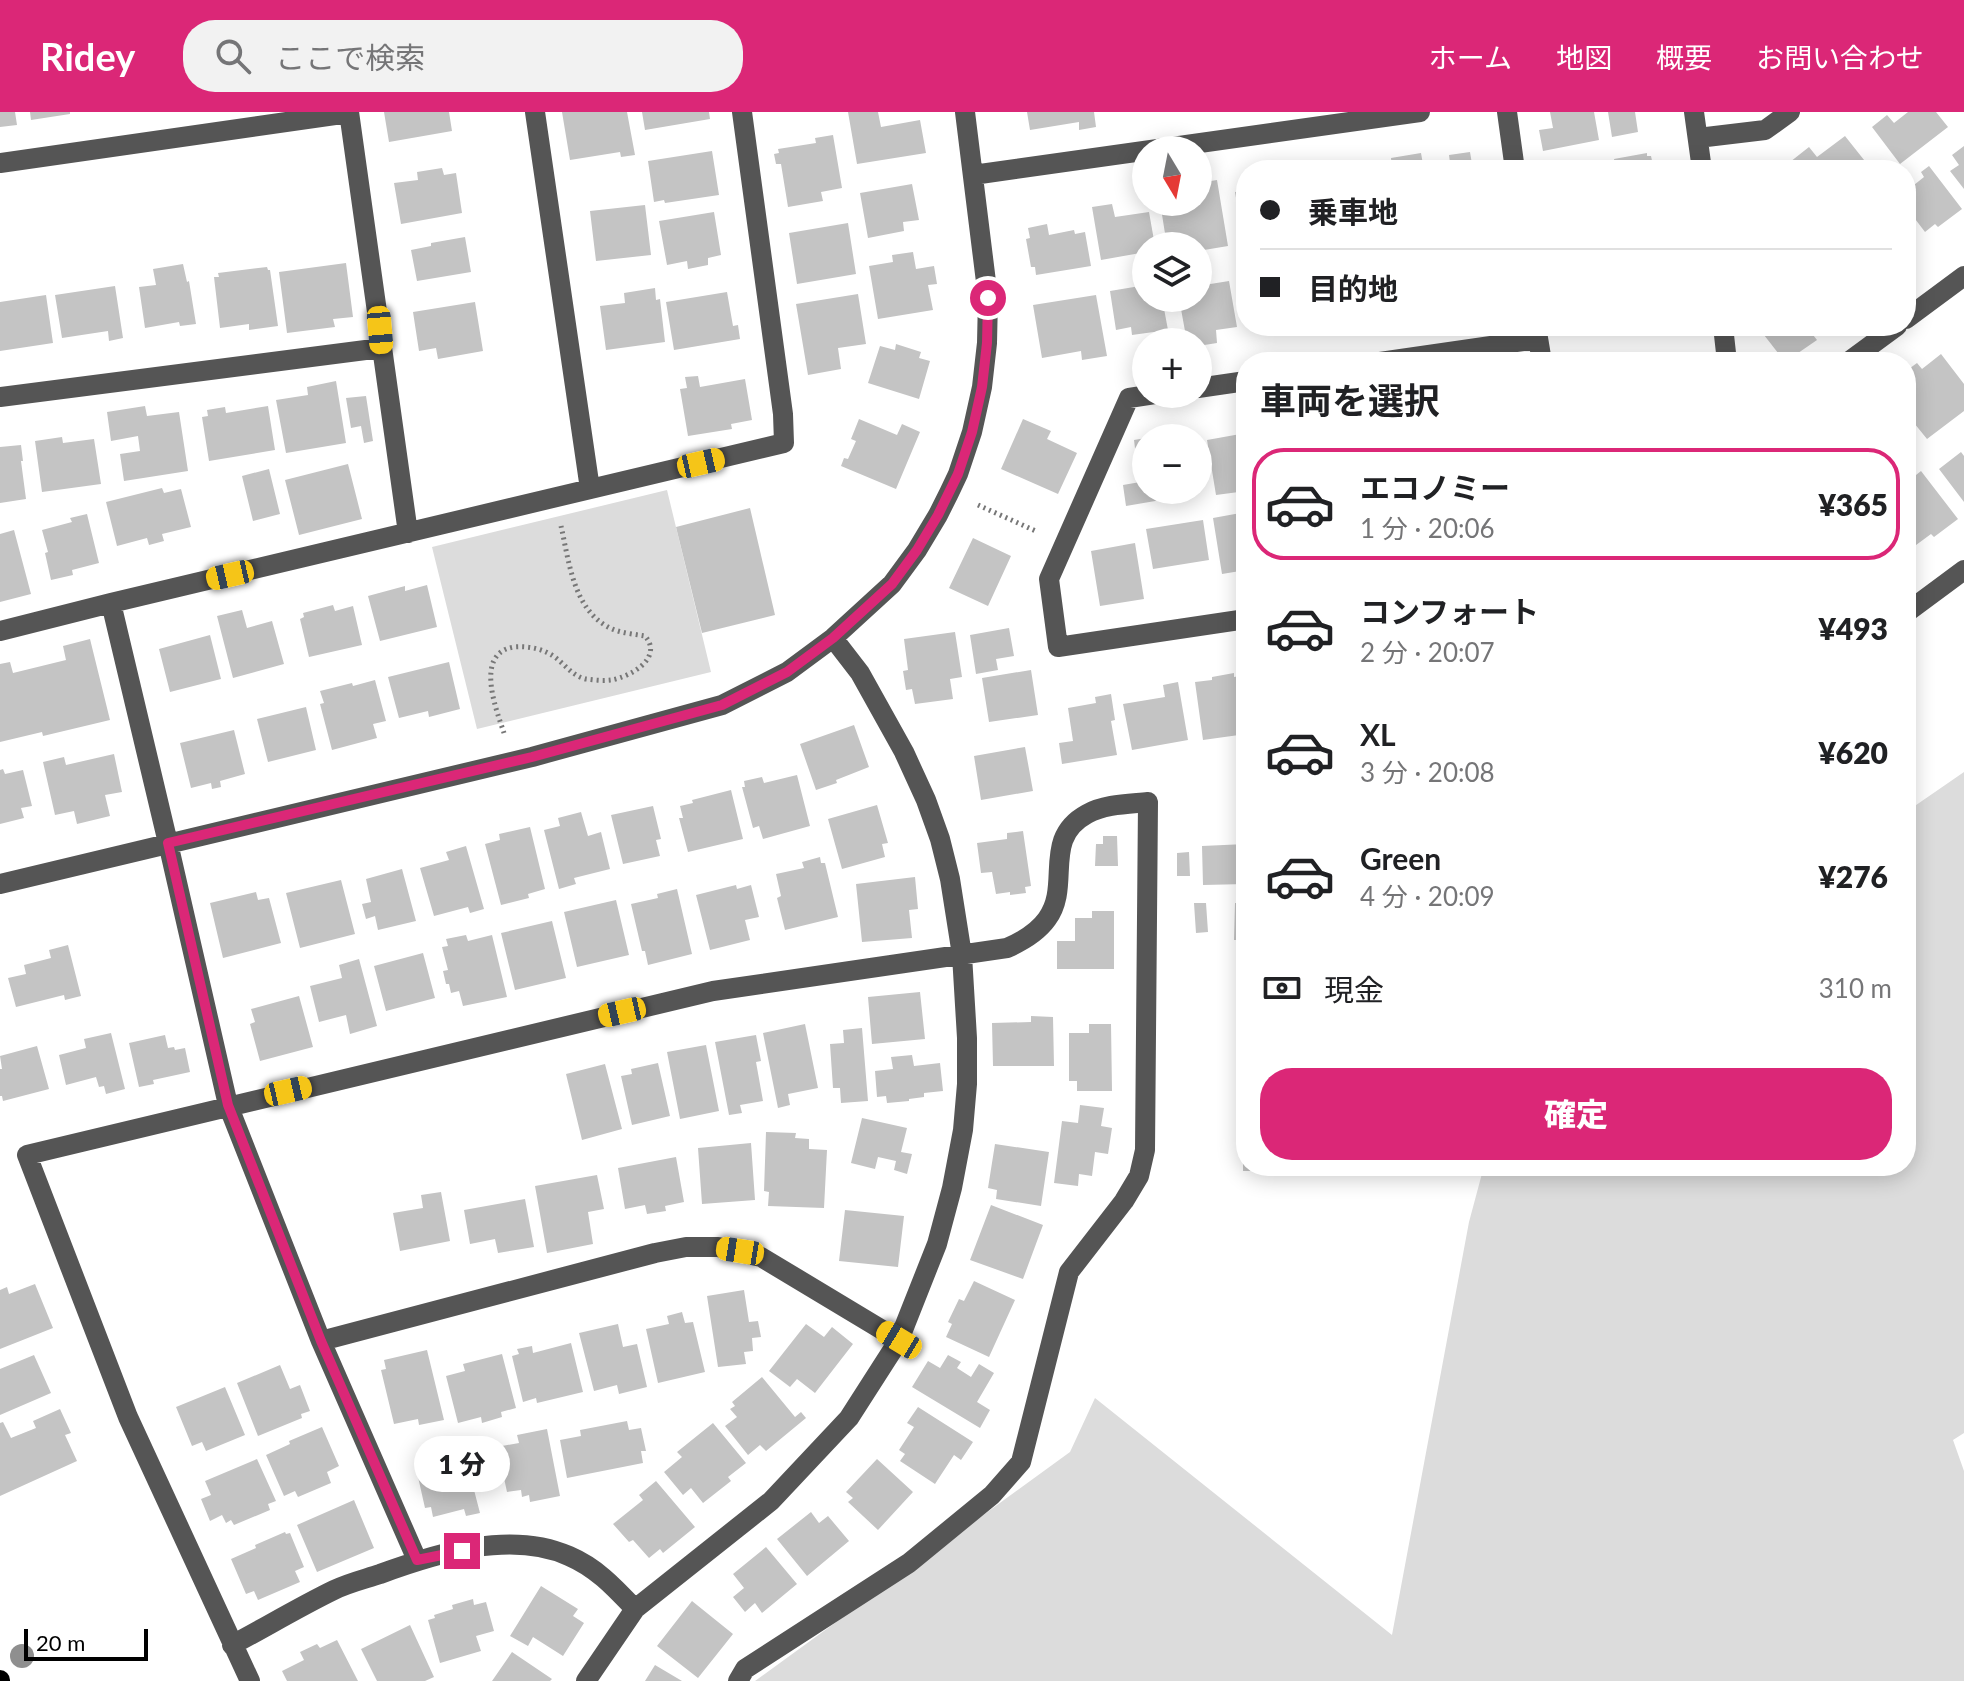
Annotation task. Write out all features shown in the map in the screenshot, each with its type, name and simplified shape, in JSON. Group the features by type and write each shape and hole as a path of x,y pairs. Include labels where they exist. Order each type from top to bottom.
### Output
{"street":[{"path":"535,112 590,489"},
{"path":"0,631 784,443 783,414 742,112"},
{"path":"0,884 532,757 722,705 787,672 833,638 892,584 917,550 958,474 972,432 982,387 988,298 965,112"},
{"path":"973,175 1420,112"},
{"path":"1507,112 1514,160"},
{"path":"1694,112 1701,160"},
{"path":"1698,138 1765,130 1790,112"},
{"path":"0,163 349,113 408,533"},
{"path":"1916,312 1964,276"},
{"path":"1434,352 1521,336"},
{"path":"1862,352 1883,336"},
{"path":"0,397 381,348"},
{"path":"1212,386 1236,382"},
{"path":"1132,398 1129,398 1049,579 1058,647 1236,620"},
{"path":"1916,606 1964,570"},
{"path":"111,603 228,1105 321,1341 417,1560"},
{"path":"586,1681 635,1609 771,1501 849,1418 899,1340 937,1244 952,1188 963,1130 967,1038 962,955 950,879 926,800 904,752 860,673 833,638"},
{"path":"250,1681 128,1417 27,1155 713,991 1007,948 1031,935 1049,918 1058,895 1060,848 1075,823 1103,808 1148,802 1145,1150 1139,1176 1124,1201 1069,1272 1021,1462 992,1495 909,1563 745,1669 738,1681"},
{"path":"321,1341 686,1247 718,1247 761,1257 899,1340"},
{"path":"232,1645 336,1589 417,1560 490,1545 518,1544 546,1548 569,1556 610,1581 635,1609"}],"path":[{"path":"504,733 492,695 490,670 499,653 509,648 534,648 547,652 580,678 612,680 638,668 651,652 651,644 645,636 608,627 594,617 582,602 554,498"},
{"path":"971,503 1065,544"}],"shaded area":[{"path":"667,490 711,672 477,729 432,547"},
{"path":"1964,772 1964,1433 1953,1440 1964,1471 1964,1681 755,1681 1070,1452 1095,1398 1392,1635 1469,1222 1481,1176 1916,1176 1916,805"}],"building":[{"path":"0,112 15,112 17,125 0,127"},
{"path":"30,112 70,112 70,114 31,120"},
{"path":"384,112 449,112 452,131 389,142"},
{"path":"562,112 627,112 635,155 621,157 620,152 570,160"},
{"path":"642,112 709,112 710,119 645,130"},
{"path":"848,112 878,112 881,127 920,120 926,153 857,164"},
{"path":"1027,112 1094,112 1096,127 1079,130 1079,122 1030,130"},
{"path":"1550,112 1594,112 1599,140 1543,151 1539,130 1553,128"},
{"path":"1608,112 1635,112 1638,132 1612,137"},
{"path":"1908,112 1936,112 1948,127 1905,160 1897,160 1872,127 1887,115 1894,123"},
{"path":"833,135 842,188 821,192 823,201 788,207 781,164 776,164 774,154 779,153 778,149 816,143 815,138"},
{"path":"1845,136 1864,160 1793,160 1809,147 1817,157"},
{"path":"1964,146 1964,189 1950,171 1959,165 1952,155"},
{"path":"712,151 719,195 654,202 648,161"},
{"path":"1470,152 1471,160 1450,160 1449,155"},
{"path":"1421,153 1422,160 1391,160"},
{"path":"1647,153 1652,160 1614,160"},
{"path":"1929,166 1962,209 1938,227 1935,224 1925,232 1916,220 1916,183 1924,177 1921,172"},
{"path":"442,168 444,175 456,173 462,213 401,224 394,183 418,180 417,172"},
{"path":"1217,180 1228,246 1212,249 1212,232 1165,232 1162,216 1212,216 1212,181"},
{"path":"912,184 919,220 903,222 904,231 868,238 860,193"},
{"path":"1112,204 1115,217 1150,216 1153,232 1132,232 1132,254 1101,260 1092,207"},
{"path":"645,205 651,255 596,261 590,211"},
{"path":"714,212 721,255 708,258 708,265 688,269 687,261 667,265 659,221"},
{"path":"848,223 856,274 797,284 789,233"},
{"path":"1047,224 1049,235 1074,230 1075,234 1085,232 1091,266 1036,275 1035,267 1031,267 1026,239 1030,238 1028,228"},
{"path":"465,237 471,272 417,281 411,250"},
{"path":"913,252 916,269 934,266 937,284 928,285 933,310 878,319 869,266 893,262 892,255"},
{"path":"346,263 353,317 333,319 335,327 287,333 279,272"},
{"path":"183,264 196,324 180,326 179,322 145,328 139,287 156,285 153,269"},
{"path":"267,267 278,326 249,330 249,324 220,328 214,277 219,277 218,273"},
{"path":"1229,281 1236,327 1216,330 1217,343 1212,344 1212,328 1184,328 1182,312 1212,312 1212,284"},
{"path":"115,286 123,338 109,341 108,331 62,338 55,295"},
{"path":"1132,287 1132,312 1165,312 1168,328 1132,328 1132,335 1131,327 1116,330 1110,291"},
{"path":"655,288 656,300 660,299 665,342 606,350 600,306 625,303 624,293"},
{"path":"727,292 733,326 738,325 740,339 674,350 666,302"},
{"path":"858,294 866,344 838,348 841,369 808,375 796,304"},
{"path":"46,295 53,343 0,351 0,302"},
{"path":"1096,295 1107,356 1082,360 1081,351 1042,358 1033,305"},
{"path":"475,302 483,351 438,359 436,348 419,351 413,312"},
{"path":"1765,336 1814,336 1817,340 1800,352 1777,352"},
{"path":"896,344 921,352 919,358 930,361 919,399 868,383 880,346 895,350"},
{"path":"1941,354 1964,384 1964,411 1927,439 1916,425 1916,364 1922,369"},
{"path":"698,376 700,387 745,379 752,420 731,424 732,429 688,436 680,389 687,388 685,377"},
{"path":"336,381 346,443 286,453 276,400 308,395 307,387"},
{"path":"366,396 373,441 364,443 361,426 351,428 346,398"},
{"path":"145,406 147,416 179,412 188,471 124,481 120,454 140,451 138,436 111,441 107,412"},
{"path":"268,406 275,450 209,461 202,417 208,416 207,410 225,407 226,413"},
{"path":"859,419 897,435 902,424 920,432 896,489 841,466 844,458 848,459 856,441 851,439"},
{"path":"1023,419 1051,431 1047,439 1077,453 1058,494 1001,469"},
{"path":"1236,435 1236,492 1216,495 1212,439"},
{"path":"62,437 63,443 94,439 101,484 42,492 35,441"},
{"path":"21,445 26,499 0,503 0,447"},
{"path":"1961,452 1964,456 1964,502 1939,469"},
{"path":"348,464 362,519 299,535 285,480"},
{"path":"269,469 280,514 253,521 242,476"},
{"path":"1921,471 1958,519 1934,537 1931,534 1916,545 1916,475"},
{"path":"1132,483 1132,504 1138,504 1126,506 1123,485"},
{"path":"162,488 164,493 181,489 191,527 162,534 164,541 149,545 147,538 117,546 106,502"},
{"path":"750,508 775,615 702,633 676,527"},
{"path":"87,514 99,563 72,570 73,575 51,580 42,530 72,522 70,518"},
{"path":"1236,514 1236,572 1222,574 1213,518"},
{"path":"1203,520 1209,560 1153,569 1146,529"},
{"path":"14,530 31,594 0,602 0,534"},
{"path":"973,538 1011,556 988,606 949,588"},
{"path":"1135,543 1144,599 1100,606 1091,551"},
{"path":"427,585 437,627 380,641 368,596 405,586 405,591"},
{"path":"333,605 335,611 353,606 362,645 309,657 300,619 304,617 303,613"},
{"path":"242,610 247,628 272,621 284,664 233,678 217,616"},
{"path":"1009,628 1014,656 996,659 998,670 976,674 970,635"},
{"path":"955,632 962,677 950,679 953,699 915,704 912,689 906,690 903,671 908,670 904,639"},
{"path":"210,635 221,679 170,692 159,649"},
{"path":"90,639 110,720 43,736 42,732 0,742 0,664 10,662 13,673 66,660 63,646"},
{"path":"449,662 460,709 429,717 428,711 399,718 388,677"},
{"path":"1031,670 1038,715 989,722 982,678"},
{"path":"1234,673 1236,677 1236,735 1203,740 1195,682 1212,680 1212,677"},
{"path":"375,680 386,721 373,724 377,738 332,750 320,704 324,703 320,691"},
{"path":"1178,682 1188,740 1132,750 1123,704 1165,697 1163,685"},
{"path":"1111,694 1115,720 1111,721 1117,755 1062,764 1059,743 1073,741 1068,708 1096,703 1095,697"},
{"path":"306,707 316,750 268,762 257,719"},
{"path":"854,725 869,767 816,790 800,744"},
{"path":"234,730 245,774 220,781 221,787 212,789 211,783 191,788 180,743"},
{"path":"1025,747 1033,791 981,800 974,756"},
{"path":"114,754 122,792 105,795 110,816 77,824 74,811 55,815 43,762 64,757 66,765"},
{"path":"3,769 5,774 23,770 32,806 21,808 24,818 0,824 0,770"},
{"path":"797,775 810,826 763,839 759,826 753,828 742,787 745,787 744,781 762,777 764,783"},
{"path":"731,790 743,839 688,852 679,818 683,818 680,806"},
{"path":"877,805 888,843 882,844 885,857 842,869 828,819"},
{"path":"653,806 661,839 656,840 660,856 623,864 611,815"},
{"path":"581,812 588,836 601,832 610,869 574,878 576,884 559,889 544,830 560,826 558,818"},
{"path":"530,827 545,889 528,894 529,898 501,905 485,844 500,840 499,834"},
{"path":"1023,831 1031,886 1025,887 1026,893 996,894 992,872 981,873 977,843 1007,839 1007,833"},
{"path":"1103,836 1117,836 1118,866 1095,866 1096,844 1103,844"},
{"path":"1236,844 1236,884 1203,885 1202,846"},
{"path":"466,846 484,909 470,913 468,907 434,916 420,868 449,860 446,852"},
{"path":"1189,852 1190,876 1177,876 1177,853"},
{"path":"820,857 821,863 825,863 838,917 785,930 777,898 781,896 776,874 804,868 802,862"},
{"path":"402,869 416,921 378,930 375,916 366,919 362,904 371,902 366,879"},
{"path":"915,877 918,909 909,910 912,938 862,942 856,884"},
{"path":"341,880 355,934 300,948 286,893"},
{"path":"736,885 737,889 751,885 759,917 745,920 750,940 710,950 696,895"},
{"path":"677,889 692,954 648,965 631,904 658,898 657,894"},
{"path":"256,892 258,900 269,898 281,943 223,958 210,903"},
{"path":"616,900 629,955 577,967 564,912"},
{"path":"1194,903 1206,903 1208,932 1196,933"},
{"path":"1235,903 1236,903 1236,940"},
{"path":"1092,911 1114,911 1114,969 1057,969 1057,941 1075,941 1075,918 1092,918"},
{"path":"552,921 566,978 515,990 501,933"},
{"path":"466,935 468,941 492,935 507,997 463,1006 459,991 451,993 443,971 448,970 442,947 448,946 446,939"},
{"path":"68,945 81,996 65,1000 64,995 16,1007 8,978 26,974 24,965 51,958 49,950"},
{"path":"423,953 435,998 386,1011 374,966"},
{"path":"359,959 377,1026 350,1034 346,1015 319,1022 310,986 342,978 339,965"},
{"path":"920,992 925,1039 872,1044 868,997"},
{"path":"299,996 313,1047 260,1061 250,1024 255,1022 251,1009"},
{"path":"1031,1016 1053,1017 1054,1066 993,1066 992,1023 1031,1022"},
{"path":"805,1024 818,1088 788,1094 790,1105 778,1108 763,1033"},
{"path":"1089,1024 1111,1024 1112,1091 1077,1091 1077,1081 1069,1081 1069,1033 1089,1033"},
{"path":"862,1028 868,1101 841,1103 840,1088 833,1088 830,1044 844,1043 843,1030"},
{"path":"111,1033 125,1089 106,1094 104,1086 99,1087 96,1077 66,1085 59,1055 86,1048 84,1039"},
{"path":"165,1035 168,1048 185,1048 190,1072 153,1080 154,1084 139,1087 129,1043"},
{"path":"756,1035 761,1061 756,1062 763,1101 740,1105 742,1113 729,1115 715,1042"},
{"path":"706,1045 719,1111 680,1119 667,1052"},
{"path":"37,1046 49,1089 3,1101 0,1096 0,1056"},
{"path":"912,1055 914,1066 940,1063 943,1091 924,1093 924,1097 909,1101 887,1103 886,1096 877,1097 875,1071 893,1069 891,1057"},
{"path":"658,1063 670,1116 632,1125 621,1076 632,1074 631,1069"},
{"path":"605,1064 622,1129 582,1140 566,1074"},
{"path":"1080,1105 1104,1108 1101,1126 1112,1128 1108,1154 1095,1152 1092,1176 1079,1174 1078,1186 1054,1183 1062,1121 1078,1123"},
{"path":"862,1118 907,1128 901,1152 912,1154 907,1174 894,1170 896,1161 878,1157 875,1169 851,1163"},
{"path":"766,1132 796,1133 795,1138 809,1139 809,1149 827,1150 824,1208 768,1206 769,1192 764,1191"},
{"path":"751,1143 755,1200 702,1204 698,1148"},
{"path":"995,1144 1049,1152 1041,1206 996,1199 997,1190 988,1188"},
{"path":"676,1157 684,1202 665,1206 666,1211 647,1214 645,1205 625,1209 618,1168"},
{"path":"597,1175 604,1209 588,1212 593,1244 547,1253 535,1186"},
{"path":"441,1192 450,1241 400,1251 393,1213 423,1208 421,1195"},
{"path":"525,1199 534,1247 498,1253 495,1239 470,1244 464,1210"},
{"path":"991,1205 1043,1225 1023,1279 970,1260"},
{"path":"845,1210 904,1216 898,1267 839,1261"},
{"path":"974,1281 1015,1300 989,1357 946,1337 952,1324 948,1322 959,1299 964,1301"},
{"path":"35,1284 53,1328 0,1349 0,1290 7,1287 9,1294"},
{"path":"744,1290 749,1322 758,1321 761,1337 752,1338 753,1351 744,1352 746,1364 718,1367 707,1296"},
{"path":"682,1312 685,1323 693,1322 705,1372 658,1383 646,1329 669,1324 667,1316"},
{"path":"618,1324 623,1347 637,1344 647,1387 619,1394 617,1385 594,1391 579,1333"},
{"path":"806,1324 824,1337 832,1327 853,1344 815,1393 797,1379 790,1387 769,1371"},
{"path":"571,1343 583,1392 537,1403 536,1398 523,1402 512,1356 519,1354 517,1349 532,1346 533,1353"},
{"path":"427,1350 444,1420 419,1425 418,1419 394,1424 381,1370 386,1369 384,1360"},
{"path":"502,1354 516,1408 501,1412 502,1417 482,1423 481,1417 458,1423 446,1376 465,1371 463,1364"},
{"path":"34,1355 51,1393 0,1415 0,1369"},
{"path":"948,1355 961,1362 957,1368 971,1377 979,1364 994,1373 977,1402 990,1410 980,1428 912,1387 928,1361 940,1368"},
{"path":"280,1365 290,1389 300,1385 310,1411 301,1414 302,1418 258,1436 237,1383"},
{"path":"762,1377 795,1417 801,1412 806,1418 766,1451 760,1445 748,1455 725,1426 737,1417 730,1409 735,1406 732,1402"},
{"path":"225,1387 245,1435 206,1451 202,1442 192,1446 176,1407"},
{"path":"918,1407 973,1442 961,1460 954,1455 935,1484 900,1461 905,1454 899,1450 914,1427 907,1423"},
{"path":"60,1409 71,1433 65,1435 77,1461 0,1496 0,1423 3,1422 11,1438 36,1428 33,1421"},
{"path":"627,1421 629,1430 641,1428 646,1451 641,1451 643,1463 567,1478 560,1440 581,1436 580,1430"},
{"path":"713,1423 746,1463 728,1477 731,1481 703,1503 691,1488 683,1495 664,1472 682,1457 677,1452"},
{"path":"322,1427 339,1466 327,1472 331,1483 298,1497 295,1491 284,1496 266,1455"},
{"path":"547,1429 560,1496 530,1502 529,1495 522,1497 521,1490 507,1492 501,1464 505,1463 502,1446 519,1443 517,1435"},
{"path":"481,1452 489,1487 474,1490 480,1513 466,1516 464,1509 433,1517 431,1507 425,1508 416,1468"},
{"path":"257,1459 276,1501 268,1504 270,1510 234,1525 231,1520 226,1523 222,1515 210,1521 201,1499 211,1495 205,1481"},
{"path":"877,1459 913,1492 878,1530 848,1502 853,1498 846,1492"},
{"path":"656,1481 695,1527 663,1553 660,1549 649,1558 613,1524 643,1500 639,1495"},
{"path":"354,1500 374,1548 317,1572 297,1525"},
{"path":"811,1512 819,1523 828,1516 849,1541 807,1576 777,1539"},
{"path":"285,1532 290,1533 304,1567 295,1571 300,1582 258,1600 254,1591 246,1594 231,1559"},
{"path":"766,1547 797,1584 762,1613 755,1603 745,1612 733,1597 744,1588 733,1574"},
{"path":"541,1586 578,1609 573,1616 584,1623 563,1656 533,1637 528,1646 510,1636"},
{"path":"473,1599 474,1605 486,1602 494,1631 476,1636 481,1651 440,1663 428,1620 453,1609 452,1605"},
{"path":"692,1601 733,1634 698,1678 657,1646"},
{"path":"410,1625 434,1677 425,1681 377,1681 361,1649"},
{"path":"337,1640 358,1681 287,1681 282,1671 304,1660 300,1652"},
{"path":"512,1652 552,1679 492,1681"},
{"path":"655,1665 682,1681 645,1681"}],"route":[{"path":"462,1551 417,1560 321,1341 228,1105 168,843 532,757 722,705 787,672 833,638 892,584 938,515 958,474 972,432 982,387 988,298"}]}
